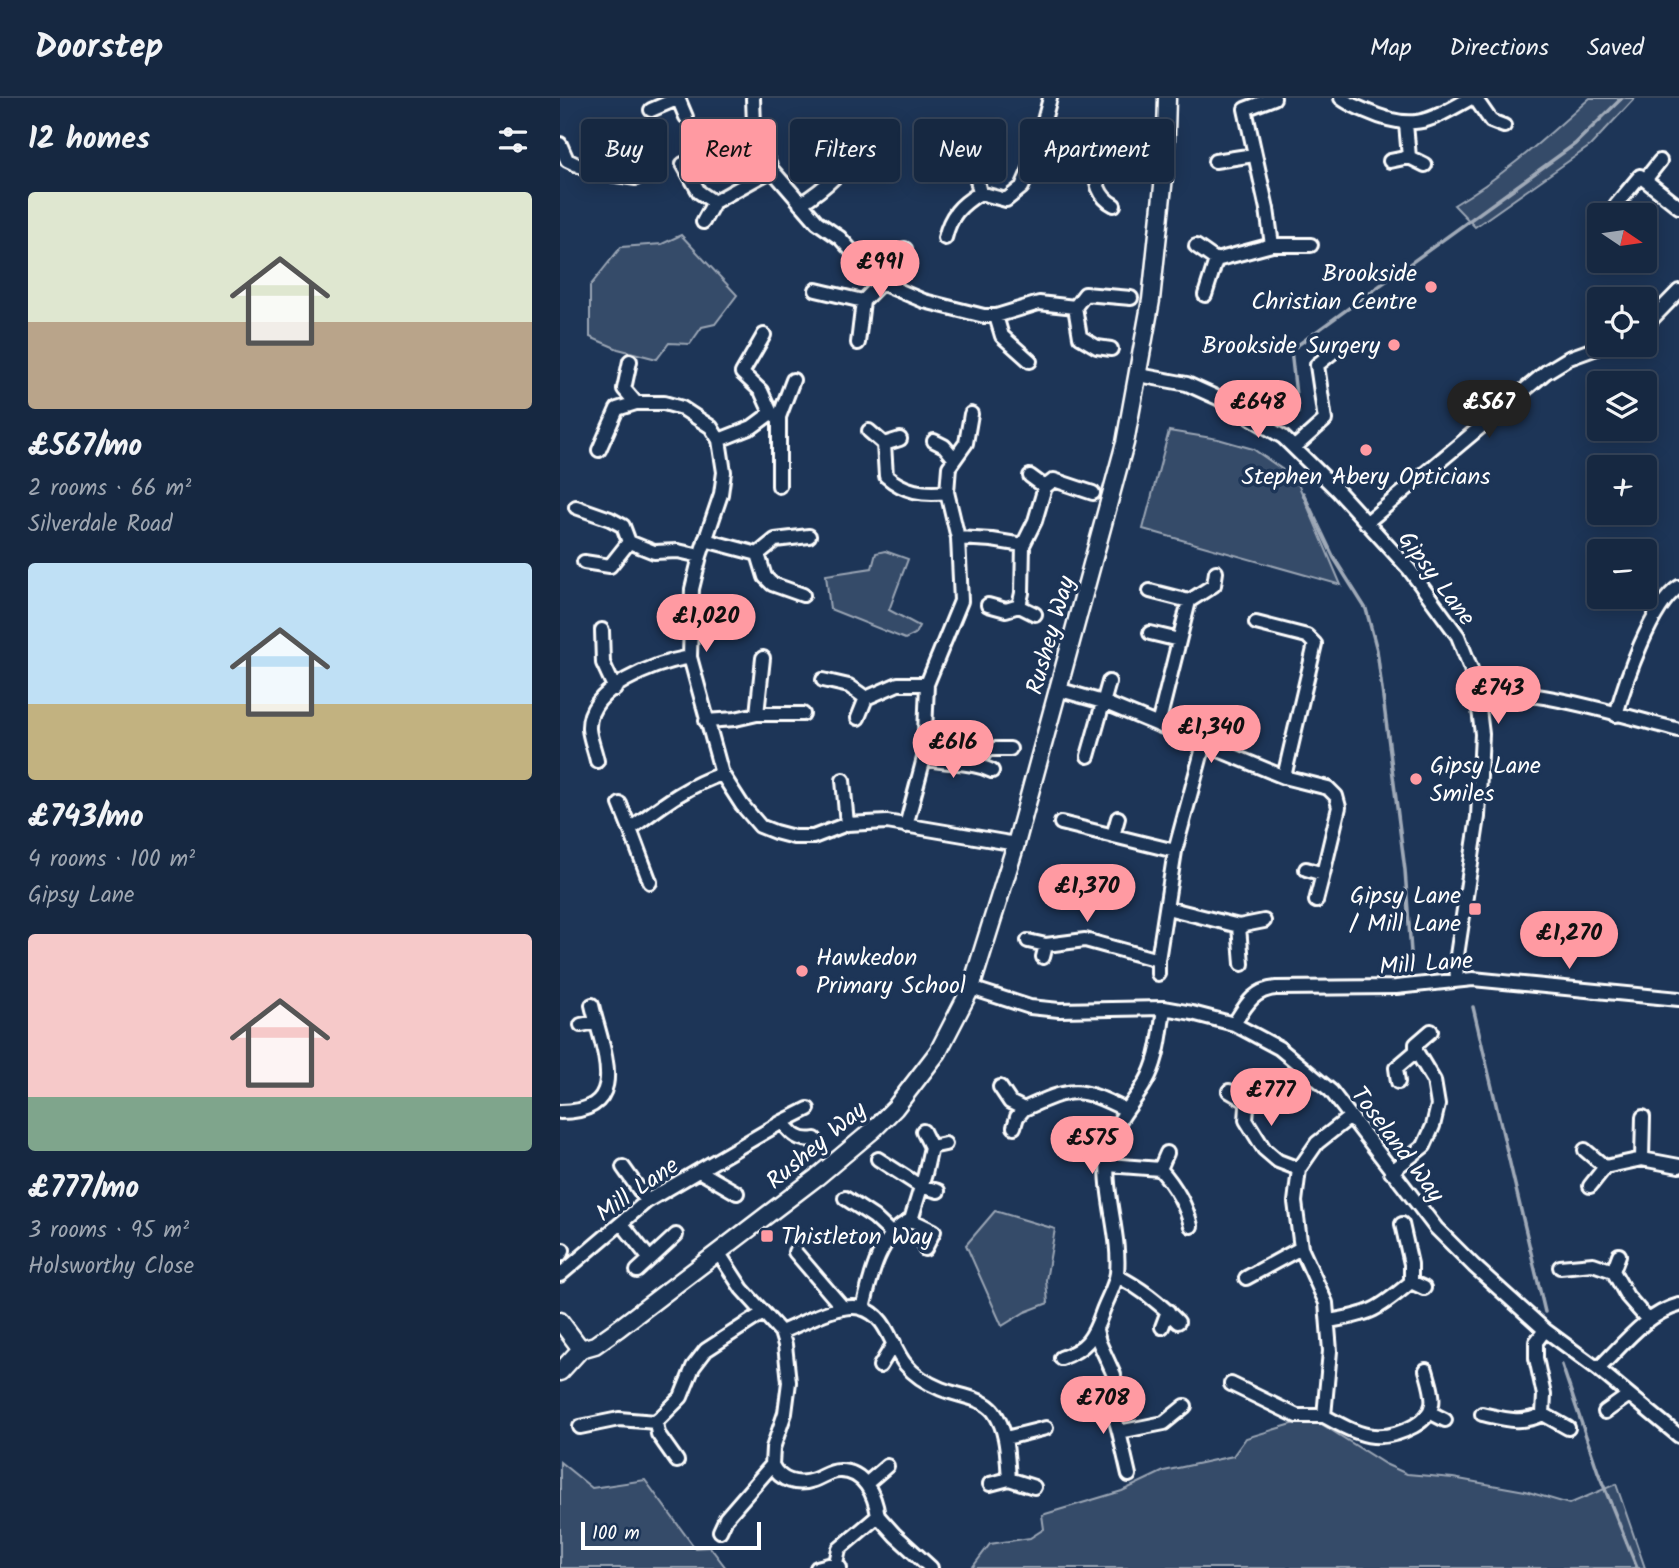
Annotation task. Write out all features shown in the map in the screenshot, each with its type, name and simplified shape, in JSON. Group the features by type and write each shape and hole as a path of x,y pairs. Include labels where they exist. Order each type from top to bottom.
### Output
{"street":[{"path":"651,110 679,98 686,117"},
{"path":"752,98 754,119"},
{"path":"1045,119 1050,98"},
{"name":"Rushey Way","path":"560,1372 581,1349 595,1345 619,1328 846,1154 895,1108 937,1052 971,988 1016,844 1116,483 1139,375 1151,300 1166,167 1167,98"},
{"path":"1272,245 1267,209 1242,104 1274,98"},
{"path":"1341,98 1376,116 1406,124 1436,117 1473,98 1491,121 1504,126"},
{"path":"1406,124 1409,157"},
{"path":"560,144 567,160 581,167"},
{"path":"1215,162 1254,155"},
{"path":"1390,161 1409,157 1425,165"},
{"path":"1645,180 1661,161"},
{"path":"776,175 817,222 840,238 887,285 924,301 985,316 996,316 1039,303 1075,307"},
{"path":"1618,203 1640,176 1679,207"},
{"path":"693,182 699,192 715,202"},
{"path":"704,222 715,202 751,182"},
{"path":"800,204 831,182"},
{"path":"977,182 980,193"},
{"path":"944,238 948,222 962,204 980,193 1006,200 1022,187 1024,182"},
{"path":"1096,182 1107,202 1114,205"},
{"path":"1196,246 1216,260 1272,245 1311,245"},
{"path":"816,290 863,301 887,285 905,249"},
{"path":"1205,295 1216,260"},
{"path":"1657,314 1679,291"},
{"path":"1111,349 1097,347 1080,337 1075,307 1085,294 1130,298"},
{"path":"858,343 863,301"},
{"path":"996,316 1002,336 1030,361"},
{"path":"764,335 741,373 781,415"},
{"path":"1366,523 1568,352 1587,348"},
{"path":"1295,447 1325,420 1317,365 1333,352"},
{"path":"630,361 624,389 636,403"},
{"name":"Gipsy Lane","path":"1139,375 1187,384 1218,398 1263,423 1295,447 1409,569 1458,636 1477,693 1482,734 1473,857 1456,962 1457,980"},
{"path":"779,486 781,415 793,380"},
{"path":"599,450 617,408 636,403 664,403 682,408 710,427 719,440 724,472 721,494 692,589 690,657 722,774 742,805 760,826 794,837 813,837 847,824 887,822 1016,844"},
{"path":"906,826 924,758 927,684 961,601 958,538 947,492 949,467 966,443 971,414"},
{"path":"719,440 781,415"},
{"path":"869,431 884,444 886,476 898,487 928,494 947,492"},
{"path":"884,444 900,439"},
{"path":"934,441 944,446 954,458"},
{"path":"1030,476 1045,487"},
{"path":"1020,606 1023,593 1023,545 1035,521 1045,487 1054,480 1093,494"},
{"path":"576,507 623,526 629,542 654,552 678,551 700,556"},
{"path":"758,554 775,540 809,537"},
{"path":"958,538 1023,545"},
{"path":"705,540 758,554"},
{"path":"584,562 610,566 629,542"},
{"path":"758,554 765,577 772,584 803,595"},
{"path":"1158,725 1189,601 1214,585 1216,572"},
{"path":"1616,715 1625,684 1655,618 1668,594 1679,587"},
{"path":"1150,591 1189,601"},
{"path":"988,606 1006,610 1020,606 1035,614"},
{"path":"1256,623 1307,636 1314,644 1284,777"},
{"path":"603,630 603,663 615,689"},
{"path":"1150,633 1179,640"},
{"path":"597,761 589,727 598,699 646,668 690,657"},
{"path":"757,714 763,657"},
{"path":"823,680 849,687 866,698"},
{"path":"1087,756 1108,682"},
{"path":"858,718 866,698 898,684 927,684"},
{"path":"1058,690 1103,702 1284,777 1328,788 1338,802 1338,813 1316,901"},
{"path":"1477,693 1508,691 1533,695 1679,730"},
{"path":"706,721 757,714 803,714"},
{"path":"1158,974 1175,851 1204,744"},
{"path":"977,764 986,749 1010,749"},
{"path":"924,758 977,764 992,771"},
{"path":"630,829 675,795 722,774"},
{"path":"843,780 847,824"},
{"path":"620,804 650,882"},
{"path":"1113,836 1118,818"},
{"path":"1062,823 1175,851"},
{"path":"1306,869 1323,874"},
{"path":"1167,908 1239,926 1264,922"},
{"path":"1239,926 1242,964"},
{"path":"1028,941 1044,951 1085,940 1158,960"},
{"name":"Mill Lane","path":"1234,1024 1253,995 1265,989 1396,987 1457,980 1505,981 1679,999"},
{"name":"Toseland Way","path":"971,988 1030,1007 1059,1010 1164,1008 1234,1024 1279,1048 1331,1091 1436,1228 1545,1330 1598,1369 1679,1436"},
{"path":"560,1112 591,1108 606,1090 609,1068 592,1005"},
{"path":"1061,1358 1080,1351 1096,1330 1117,1276 1109,1149 1114,1127 1150,1074 1159,1045 1164,1008"},
{"path":"581,1025 596,1021"},
{"path":"1391,1172 1424,1146 1433,1126 1438,1105 1434,1081 1416,1051 1416,1044 1431,1031"},
{"path":"1398,1083 1396,1068 1416,1051"},
{"path":"1249,1083 1246,1120 1264,1149 1278,1161 1298,1169"},
{"path":"1000,1087 1010,1102 1024,1109"},
{"path":"1014,1127 1017,1117 1024,1109 1064,1091 1086,1091 1126,1110"},
{"path":"1229,1091 1246,1101"},
{"name":"Mill Lane","path":"562,1262 622,1224 647,1201 808,1109"},
{"path":"1324,1416 1329,1321 1326,1303 1301,1248 1295,1202 1298,1169 1317,1143 1350,1117"},
{"path":"1642,1159 1643,1117"},
{"path":"782,1122 796,1138 806,1141 814,1139"},
{"path":"911,1220 931,1147 923,1131"},
{"path":"931,1147 945,1143"},
{"path":"1585,1150 1605,1167"},
{"path":"1160,1169 1167,1153"},
{"path":"878,1159 920,1186 939,1191"},
{"path":"1590,1186 1605,1167 1642,1159 1679,1166"},
{"path":"1108,1165 1160,1169 1173,1183 1188,1213 1191,1226"},
{"path":"623,1167 647,1201"},
{"name":"Mill Lane","path":"699,1171 737,1193"},
{"path":"845,1198 874,1217 891,1233"},
{"path":"863,1308 873,1273 891,1233 899,1225 911,1220 934,1231 925,1249"},
{"path":"622,1224 649,1258"},
{"path":"1402,1224 1411,1264 1411,1282"},
{"path":"637,1270 676,1235"},
{"path":"1245,1278 1301,1248"},
{"path":"718,1252 743,1289 781,1332 785,1345 788,1399 773,1448 772,1465 779,1476 788,1480 810,1481 840,1470 858,1476 876,1501 878,1516 932,1568"},
{"path":"795,1252 843,1308"},
{"path":"1613,1271 1619,1255"},
{"path":"1560,1267 1593,1264 1613,1271 1626,1296 1648,1320"},
{"path":"1117,1276 1140,1288 1178,1322"},
{"path":"1329,1321 1363,1315 1377,1309 1411,1282"},
{"path":"1411,1282 1424,1288"},
{"path":"1598,1369 1648,1320 1667,1308 1679,1305"},
{"path":"781,1332 843,1308 863,1308 871,1312 883,1324 904,1364 915,1374 940,1389 980,1401 992,1409 1006,1438 1009,1479"},
{"path":"1162,1327 1168,1311"},
{"path":"580,1427 619,1419 656,1422 681,1397 693,1367 706,1350 763,1312"},
{"path":"560,1321 581,1349"},
{"path":"1096,1330 1114,1376 1113,1409 1129,1475"},
{"path":"1543,1414 1544,1395 1536,1358 1536,1342 1545,1330"},
{"path":"880,1366 894,1343"},
{"path":"1231,1384 1297,1416 1324,1416 1358,1433 1386,1437 1401,1433 1431,1413 1434,1396 1426,1370"},
{"path":"1605,1412 1629,1395"},
{"path":"1119,1432 1164,1423 1185,1406"},
{"path":"1431,1413 1445,1420"},
{"path":"1482,1414 1519,1422 1543,1414"},
{"path":"1543,1414 1567,1428"},
{"path":"656,1422 658,1434 677,1461"},
{"path":"1006,1438 1046,1428"},
{"path":"720,1531 726,1518 772,1465"},
{"path":"866,1484 887,1466"},
{"path":"990,1484 1009,1479 1034,1487"},
{"path":"817,1568 838,1566 839,1549 878,1516"}],"shaded area":[{"path":"1590,98 1635,98 1590,146 1475,227 1454,205 1508,168"},
{"path":"681,235 737,295 715,324 702,327 690,344 669,343 657,359 618,349 590,337 590,286 621,247 662,244"},
{"path":"1169,431 1218,439 1253,449 1296,479 1341,585 1143,529"},
{"path":"885,551 908,559 889,610 919,626 915,634 905,639 830,609 826,575 872,568 876,553"},
{"path":"995,1211 1055,1229 1046,1280 1048,1303 1025,1312 1002,1326 966,1245"},
{"path":"1312,1418 1385,1464 1407,1474 1453,1478 1525,1491 1569,1504 1616,1484 1645,1568 972,1568 990,1544 1030,1538 1044,1529 1042,1515 1122,1491 1164,1471 1233,1456 1246,1438"},
{"path":"560,1462 592,1488 645,1480 695,1548 710,1547 726,1568 560,1568"}],"waterway":[{"path":"1298,413 1291,350 1575,144 1622,98"},
{"path":"1303,493 1334,558 1366,609 1377,650 1405,870 1411,952"},
{"path":"1473,1007 1545,1312"},
{"path":"1562,1365 1598,1472 1637,1568"}],"place":[{"name":"Brookside Christian Centre","path":"1431,287"},
{"name":"Brookside Surgery","path":"1394,345"},
{"name":"Stephen Abery Opticians","path":"1366,450"},
{"name":"Gipsy Lane Smiles","path":"1416,779"},
{"name":"Gipsy Lane / Mill Lane","path":"1475,909"},
{"name":"Hawkedon Primary School","path":"802,971"},
{"name":"Thistleton Way","path":"767,1236"}]}
